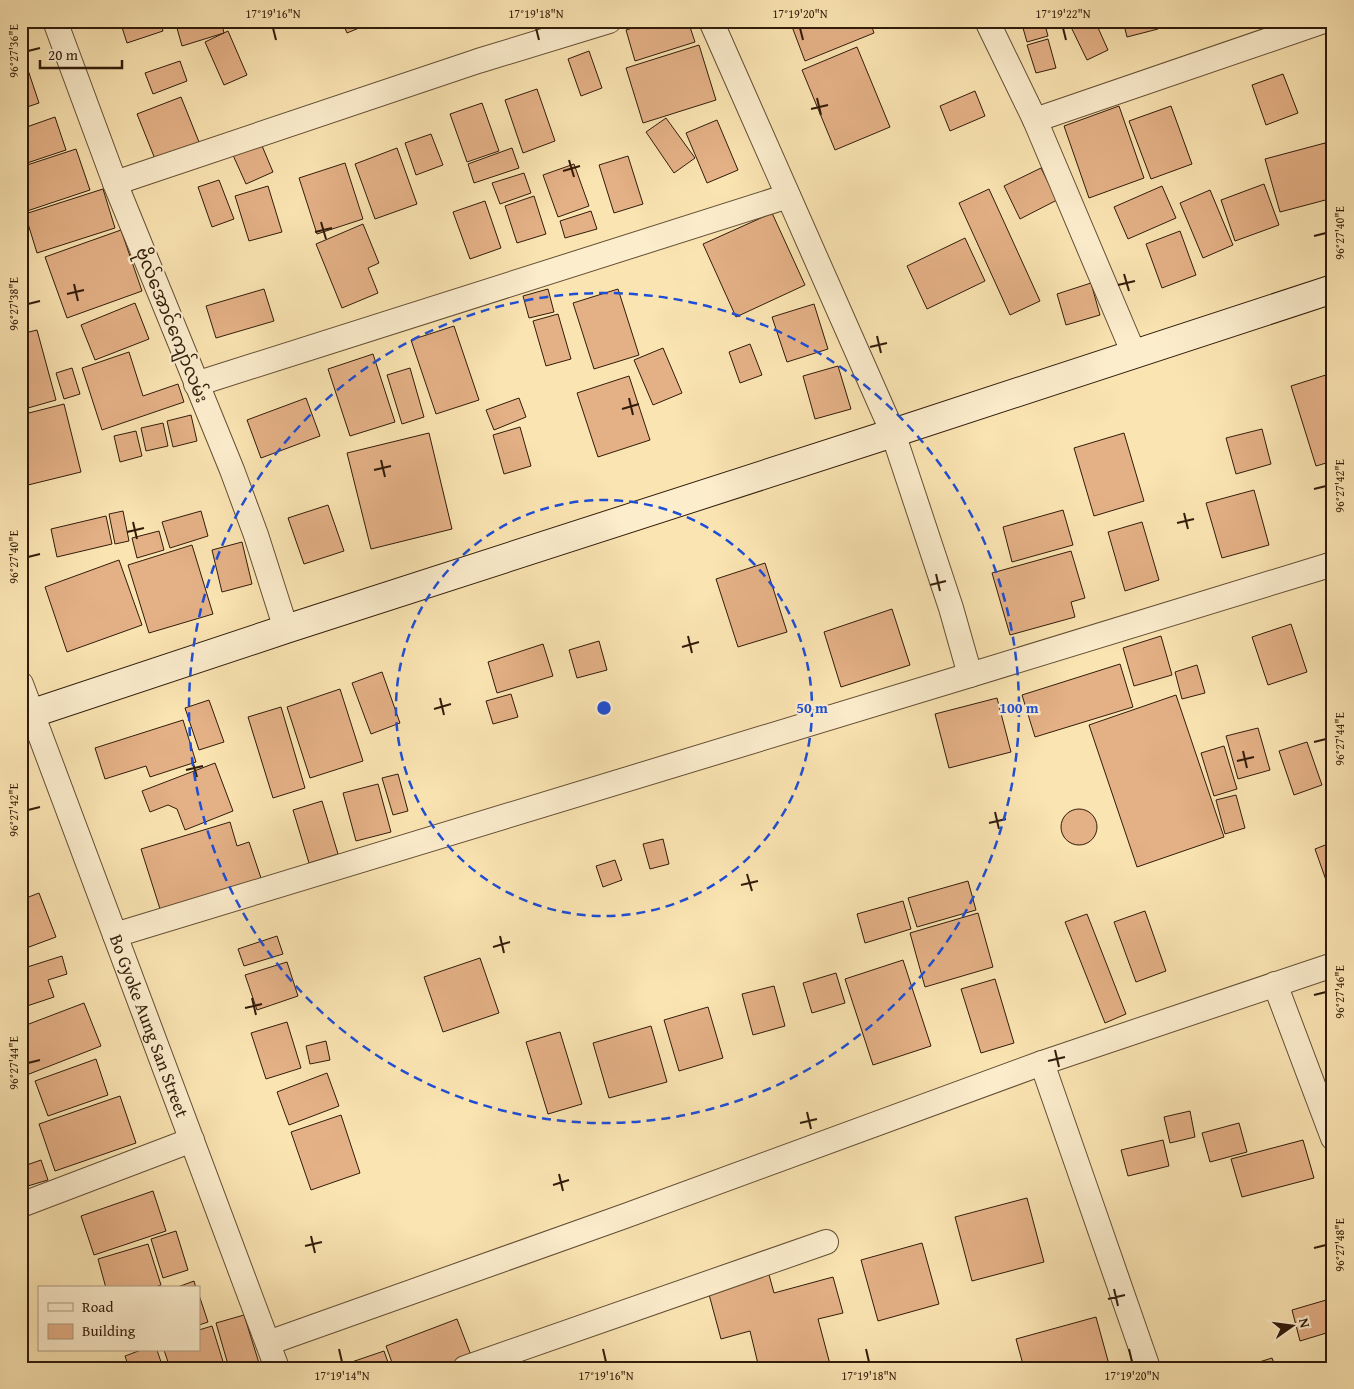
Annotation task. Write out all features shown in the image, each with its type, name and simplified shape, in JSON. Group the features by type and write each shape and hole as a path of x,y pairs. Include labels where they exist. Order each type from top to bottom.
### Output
{"street":[{"name":"ဗိုလ်အောင်ကျော်လမ်း","path":"55,21 115,183 232,470 256,535 286,629"},
{"path":"115,183 478,61 608,21"},
{"path":"711,21 893,434 951,608 970,676"},
{"path":"987,21 1035,120 1134,354"},
{"path":"1035,120 1324,21"},
{"path":"196,384 788,196"},
{"path":"27,715 1333,289"},
{"path":"114,935 970,676 1331,569"},
{"name":"Bo Gyoke Aung San Street","path":"21,684 27,715 114,935 276,1368"},
{"path":"268,1343 625,1216 1042,1063 1333,965"},
{"path":"1276,984 1333,1138"},
{"path":"1042,1063 1148,1368"},
{"path":"21,1205 192,1140"},
{"path":"466,1368 826,1242"}],"building":[{"path":"120,21 160,21 163,31 127,43"},
{"path":"175,21 221,21 224,33 182,46"},
{"path":"342,21 376,21 347,33"},
{"path":"655,21 688,21 695,42 635,61 626,30"},
{"path":"797,21 870,21 874,33 805,61 791,24"},
{"path":"1021,21 1044,21 1048,36 1027,42"},
{"path":"1078,21 1095,21 1108,50 1087,60 1070,25"},
{"path":"1123,21 1156,21 1158,29 1127,37"},
{"path":"21,26 27,51 21,52"},
{"path":"228,31 247,75 224,85 205,42"},
{"path":"1048,39 1056,68 1036,73 1027,45"},
{"path":"699,45 716,100 643,123 626,68"},
{"path":"857,47 890,127 835,150 802,70"},
{"path":"589,51 602,88 581,96 568,59"},
{"path":"180,61 187,81 153,94 145,73"},
{"path":"26,64 39,103 21,109 21,65"},
{"path":"1283,74 1298,113 1266,125 1252,85"},
{"path":"537,89 555,141 523,153 505,100"},
{"path":"975,91 985,116 950,131 940,106"},
{"path":"181,97 199,142 155,159 137,114"},
{"path":"482,103 499,151 467,162 450,114"},
{"path":"1119,106 1144,178 1089,198 1064,126"},
{"path":"1171,106 1192,164 1151,179 1129,121"},
{"path":"55,117 66,150 21,165 21,129"},
{"path":"666,118 695,158 674,173 646,132"},
{"path":"717,120 738,170 707,183 686,133"},
{"path":"431,134 443,165 416,175 405,143"},
{"path":"260,141 273,172 246,184 232,153"},
{"path":"1325,143 1333,172 1333,198 1280,212 1265,159"},
{"path":"397,148 417,204 375,219 355,164"},
{"path":"512,148 519,168 474,183 468,164"},
{"path":"76,149 90,190 21,213 21,167"},
{"path":"628,156 643,204 614,213 599,165"},
{"path":"345,163 363,219 317,234 299,178"},
{"path":"574,164 589,206 558,217 543,175"},
{"path":"1041,168 1057,200 1020,219 1004,186"},
{"path":"524,173 531,193 500,204 492,183"},
{"path":"219,180 234,219 212,227 198,187"},
{"path":"1264,184 1279,225 1235,241 1221,200"},
{"path":"268,186 282,232 249,241 235,196"},
{"path":"1162,186 1176,218 1128,239 1114,207"},
{"path":"103,189 115,228 37,253 25,214"},
{"path":"989,189 1040,301 1010,315 959,203"},
{"path":"1210,190 1233,245 1203,258 1180,203"},
{"path":"534,196 546,234 517,243 505,206"},
{"path":"485,201 501,248 470,259 453,212"},
{"path":"591,211 597,229 565,238 560,221"},
{"path":"772,213 805,285 736,317 703,244"},
{"path":"363,224 379,263 368,268 378,293 342,308 316,244"},
{"path":"121,230 142,291 67,318 45,257"},
{"path":"1180,231 1196,275 1162,288 1146,244"},
{"path":"965,238 985,281 927,309 907,266"},
{"path":"1091,283 1100,315 1066,325 1057,294"},
{"path":"264,289 274,321 216,338 206,306"},
{"path":"548,289 554,312 529,318 523,296"},
{"path":"618,289 639,355 594,369 573,303"},
{"path":"135,303 149,339 95,360 81,325"},
{"path":"814,304 828,349 787,362 772,317"},
{"path":"558,314 571,359 546,366 533,321"},
{"path":"454,326 479,400 436,414 411,340"},
{"path":"37,330 56,400 21,410 21,334"},
{"path":"750,344 762,375 740,383 729,352"},
{"path":"663,348 682,393 653,405 634,360"},
{"path":"129,352 143,396 178,384 184,402 102,430 82,368"},
{"path":"373,354 395,422 350,436 328,369"},
{"path":"838,366 851,409 815,419 803,376"},
{"path":"72,368 80,394 64,399 56,373"},
{"path":"410,368 424,417 402,424 387,375"},
{"path":"1329,374 1333,386 1333,461 1316,466 1291,386"},
{"path":"629,376 650,440 598,457 577,393"},
{"path":"306,398 320,436 261,458 247,420"},
{"path":"519,398 526,417 494,430 486,410"},
{"path":"64,404 81,472 28,485 21,460 21,415"},
{"path":"191,415 197,441 173,447 167,421"},
{"path":"163,423 168,446 146,451 141,428"},
{"path":"520,427 531,466 504,474 493,435"},
{"path":"1262,429 1271,464 1236,474 1226,438"},
{"path":"136,431 142,456 120,462 114,436"},
{"path":"429,433 452,529 371,549 347,453"},
{"path":"1124,433 1144,501 1094,516 1074,448"},
{"path":"1254,490 1269,545 1222,558 1206,503"},
{"path":"328,505 344,551 304,564 288,518"},
{"path":"1063,510 1073,545 1012,562 1003,527"},
{"path":"123,511 129,541 115,544 109,514"},
{"path":"201,511 208,536 170,548 162,522"},
{"path":"106,516 112,544 57,557 51,529"},
{"path":"1142,522 1159,580 1125,591 1108,532"},
{"path":"159,531 164,550 137,558 132,538"},
{"path":"242,542 252,584 222,592 212,550"},
{"path":"192,545 213,614 149,633 128,565"},
{"path":"1071,551 1085,598 1071,602 1075,617 1010,635 992,573"},
{"path":"119,560 142,625 67,652 45,587"},
{"path":"765,563 787,632 738,647 716,579"},
{"path":"892,609 910,665 841,687 824,632"},
{"path":"1291,624 1307,672 1268,685 1252,637"},
{"path":"1161,636 1172,675 1134,686 1123,648"},
{"path":"599,641 607,670 577,678 569,650"},
{"path":"543,644 553,676 497,693 488,662"},
{"path":"1120,664 1133,707 1035,737 1022,695"},
{"path":"1197,665 1205,693 1182,699 1175,672"},
{"path":"382,672 400,723 371,734 352,683"},
{"path":"340,689 363,761 310,778 287,707"},
{"path":"511,694 518,717 493,724 486,701"},
{"path":"1176,695 1224,837 1137,867 1089,725"},
{"path":"997,698 1011,752 949,768 935,714"},
{"path":"209,700 224,742 199,750 185,708"},
{"path":"281,707 305,788 273,798 248,717"},
{"path":"183,720 196,762 150,777 146,766 105,779 95,748"},
{"path":"1258,728 1270,770 1238,779 1226,736"},
{"path":"1307,742 1322,785 1294,795 1279,751"},
{"path":"1224,746 1237,789 1214,796 1201,753"},
{"path":"215,763 233,811 185,830 177,809 168,805 150,812 142,791"},
{"path":"398,774 408,811 393,815 382,778"},
{"path":"378,784 391,832 356,841 343,793"},
{"path":"1236,795 1245,828 1225,834 1216,800"},
{"path":"322,801 338,854 309,863 293,810"},
{"path":"1079,809 1091,815 1097,827 1091,839 1079,845 1067,839 1061,827 1067,815"},
{"path":"230,822 237,846 249,842 262,881 161,912 141,849"},
{"path":"663,839 669,864 650,869 643,844"},
{"path":"1333,842 1333,900 1315,849"},
{"path":"615,860 622,880 603,887 596,866"},
{"path":"968,881 976,910 917,927 908,898"},
{"path":"39,893 56,937 21,950 21,900"},
{"path":"903,901 911,929 865,943 857,914"},
{"path":"1145,911 1166,971 1136,982 1114,922"},
{"path":"978,913 993,967 925,987 910,933"},
{"path":"1087,914 1126,1014 1105,1023 1065,922"},
{"path":"277,936 283,954 244,966 238,949"},
{"path":"62,956 67,974 48,980 54,997 21,1008 21,969"},
{"path":"480,958 499,1013 443,1032 424,977"},
{"path":"903,960 931,1046 873,1065 845,979"},
{"path":"287,962 298,996 257,1010 245,975"},
{"path":"836,973 845,1003 812,1013 803,983"},
{"path":"995,979 1014,1043 981,1053 961,989"},
{"path":"774,986 785,1026 753,1035 742,994"},
{"path":"84,1003 101,1046 24,1076 21,1069 21,1027"},
{"path":"708,1007 723,1058 679,1071 664,1020"},
{"path":"287,1022 301,1068 266,1079 251,1033"},
{"path":"651,1026 667,1082 609,1098 593,1043"},
{"path":"560,1032 582,1104 548,1114 526,1042"},
{"path":"326,1041 330,1060 310,1064 306,1046"},
{"path":"96,1059 108,1095 48,1116 35,1081"},
{"path":"327,1073 339,1106 289,1125 277,1092"},
{"path":"120,1096 136,1143 55,1171 39,1124"},
{"path":"1190,1111 1195,1137 1170,1143 1164,1117"},
{"path":"341,1115 360,1173 311,1190 291,1132"},
{"path":"1239,1123 1247,1152 1210,1162 1202,1133"},
{"path":"1163,1140 1169,1166 1128,1176 1121,1150"},
{"path":"1303,1140 1314,1178 1242,1197 1231,1159"},
{"path":"41,1160 48,1180 21,1188 21,1167"},
{"path":"153,1191 166,1231 94,1255 81,1216"},
{"path":"1027,1198 1044,1262 972,1281 955,1217"},
{"path":"176,1231 188,1270 163,1278 151,1239"},
{"path":"922,1243 939,1304 878,1321 861,1260"},
{"path":"148,1244 161,1285 105,1286 98,1259"},
{"path":"768,1271 774,1293 833,1277 843,1313 818,1319 831,1368 759,1368 750,1331 721,1339 707,1287"},
{"path":"194,1281 195,1286 180,1286"},
{"path":"200,1298 208,1322 200,1325"},
{"path":"1333,1298 1333,1331 1300,1341 1292,1310"},
{"path":"244,1315 259,1363 243,1368 229,1368 216,1323"},
{"path":"1096,1317 1110,1368 1024,1368 1016,1339"},
{"path":"457,1319 472,1358 446,1368 394,1368 386,1346"},
{"path":"212,1326 225,1368 170,1368 165,1352 200,1352 200,1330"},
{"path":"384,1351 390,1368 341,1368 340,1366"},
{"path":"136,1352 158,1352 163,1368 129,1368 125,1356"},
{"path":"1272,1358 1276,1368 1240,1368"}]}
